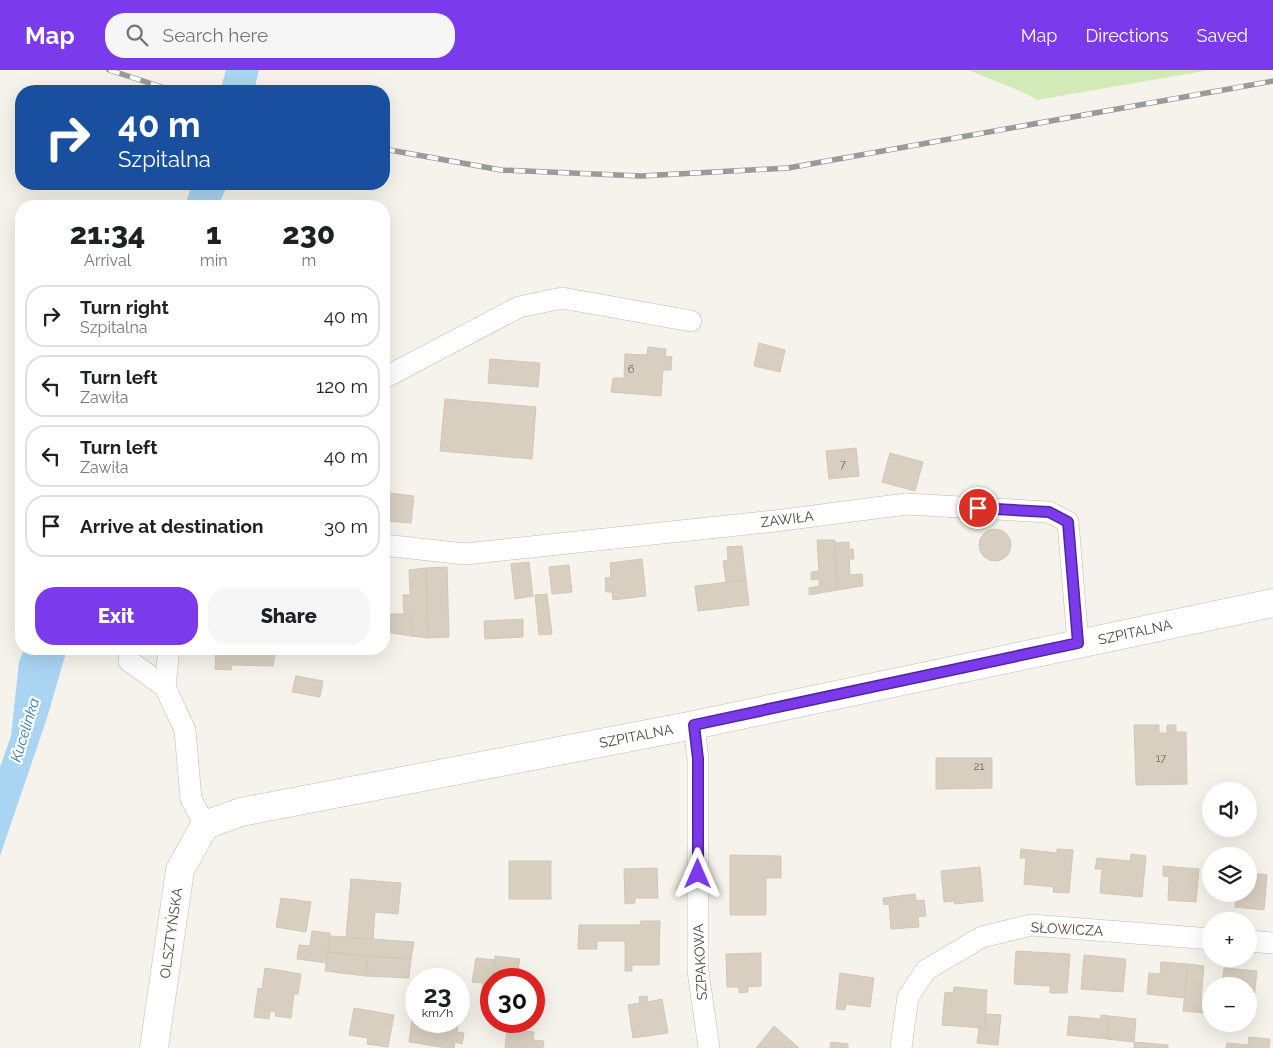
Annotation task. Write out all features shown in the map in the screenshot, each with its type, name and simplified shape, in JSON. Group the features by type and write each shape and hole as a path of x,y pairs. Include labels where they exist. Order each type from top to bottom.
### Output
{"street":[{"path":"390,375 519,307 562,298 690,321"},
{"name":"ZAWIŁA","path":"390,546 465,554 775,521 906,504 1049,512 1068,522 1078,643"},
{"name":"SZPITALNA","path":"205,825 241,812 694,725 1273,603"},
{"path":"165,687 168,655"},
{"path":"129,661 165,687 185,730 191,799 205,825"},
{"name":"SZPAKOWA","path":"694,725 698,759 698,971 710,1048"},
{"name":"OLSZTYŃSKA","path":"154,1048 180,870 205,825"},
{"name":"SŁOWICZA","path":"901,1048 908,997 926,970 982,937 1031,925 1202,937"},
{"path":"1257,942 1273,943"}],"green space":[{"path":"968,70 1210,70 1037,100 1027,94"}],"water":[{"path":"226,70 259,70 255,85 222,85"},
{"path":"190,190 225,190 221,200 187,200"},
{"name":"Kucelinka","path":"22,655 65,655 47,718 0,856 0,767 11,736 19,662"}],"building":[{"path":"759,343 785,350 780,372 754,366"},
{"path":"648,347 666,349 665,356 672,357 671,370 663,370 661,396 611,392 613,378 624,378 625,354 647,355"},
{"path":"490,359 540,363 538,387 488,383"},
{"path":"445,399 536,407 532,459 440,451"},
{"path":"856,448 859,476 829,479 826,451"},
{"path":"890,453 923,462 915,491 882,482"},
{"path":"390,493 414,496 411,523 390,521"},
{"path":"995,529 1001,530 1006,534 1010,539 1010,551 1006,556 1001,560 995,561 989,560 984,556 980,551 979,545 980,539 984,534 989,530"},
{"path":"817,540 835,540 837,590 809,595 809,588 819,586 819,579 811,580 811,572 819,571"},
{"path":"849,542 849,549 853,549 854,559 849,559 850,575 862,574 863,586 837,590 835,543"},
{"path":"742,546 746,580 726,582 723,561 728,560 727,547"},
{"path":"642,559 646,596 613,600 612,592 606,592 605,578 611,577 610,563"},
{"path":"529,562 533,596 515,599 511,564"},
{"path":"569,565 572,592 552,594 549,567"},
{"path":"447,567 449,637 428,638 426,568"},
{"path":"426,568 428,638 412,636 411,614 404,614 403,595 410,595 409,570"},
{"path":"746,580 749,605 698,611 695,586"},
{"path":"547,594 552,634 539,635 535,595"},
{"path":"390,614 411,614 412,636 390,633"},
{"path":"523,619 523,637 485,639 484,621"},
{"path":"216,655 275,655 273,666 232,665 231,670 215,669"},
{"path":"296,676 323,681 320,697 292,692"},
{"path":"1134,725 1159,725 1159,733 1167,733 1167,725 1176,725 1176,732 1186,732 1187,784 1136,785"},
{"path":"936,758 992,758 992,788 936,789"},
{"path":"1021,849 1057,853 1057,849 1073,850 1069,893 1053,892 1054,887 1024,884 1026,858 1020,858"},
{"path":"1131,854 1146,856 1142,897 1100,893 1102,869 1095,869 1097,858 1130,861"},
{"path":"730,855 781,856 781,878 766,878 766,915 730,915"},
{"path":"509,861 551,861 551,899 509,899"},
{"path":"1163,866 1199,869 1196,902 1168,900 1169,877 1163,876"},
{"path":"980,867 983,901 955,904 954,901 944,902 941,871"},
{"path":"657,868 658,898 635,898 635,903 625,904 624,869"},
{"path":"1257,874 1267,875 1264,910 1235,907 1235,902 1257,902"},
{"path":"351,879 401,883 398,914 375,912 373,939 346,937"},
{"path":"915,894 916,901 924,900 926,916 918,917 919,927 891,929 889,904 884,905 883,898"},
{"path":"281,898 311,902 306,932 276,927"},
{"path":"641,921 660,921 659,965 632,965 632,971 625,971 625,941 597,941 597,949 578,949 579,925 640,925"},
{"path":"312,931 330,933 327,963 297,959 299,945 310,946"},
{"path":"330,936 414,942 411,959 328,952"},
{"path":"1016,951 1070,954 1067,993 1050,993 1050,986 1014,984"},
{"path":"328,952 367,956 366,976 325,971"},
{"path":"761,953 761,986 748,987 748,992 739,993 739,987 727,987 726,954"},
{"path":"1084,955 1126,959 1123,992 1081,989"},
{"path":"367,956 411,959 410,968 405,968 405,978 366,976"},
{"path":"495,956 520,959 518,968 494,968"},
{"path":"476,958 495,960 494,968 480,968 480,983 472,982"},
{"path":"1161,962 1188,964 1185,998 1147,994 1149,973 1160,974"},
{"path":"1188,964 1202,966 1204,967 1201,999 1202,1013 1183,1011"},
{"path":"265,968 301,974 298,994 294,994 291,1018 275,1016 276,1012 270,1011 269,1019 254,1017 258,988 262,989"},
{"path":"1224,968 1257,971 1256,977 1223,977"},
{"path":"840,973 874,978 870,1007 846,1004 845,1010 836,1009"},
{"path":"954,987 987,990 985,1028 942,1025 945,992 953,993"},
{"path":"647,996 648,1002 662,999 668,1033 633,1038 628,1005 640,1003 639,997"},
{"path":"354,1008 394,1015 388,1047 367,1044 368,1038 349,1035"},
{"path":"986,1014 1001,1015 998,1045 977,1043 979,1028 985,1028"},
{"path":"1101,1015 1109,1016 1107,1039 1067,1035 1069,1016 1101,1019"},
{"path":"1109,1016 1136,1019 1134,1042 1107,1039"},
{"path":"774,1026 799,1048 756,1048"},
{"path":"410,1033 464,1033 462,1044 455,1042 454,1048 409,1042"},
{"path":"507,1033 534,1033 533,1040 544,1041 543,1048 505,1048"},
{"path":"1249,1037 1270,1039 1269,1048 1226,1048 1227,1043 1248,1045"},
{"path":"831,1042 848,1044 848,1048 830,1048"},
{"path":"1134,1042 1168,1045 1168,1048 1134,1048"}],"railway":[{"path":"109,70 155,85"},
{"path":"390,150 501,170 641,176 788,168 1273,81"}],"route":[{"path":"698,874 698,759 694,725 1078,643 1068,522 1049,512 978,508"}]}
